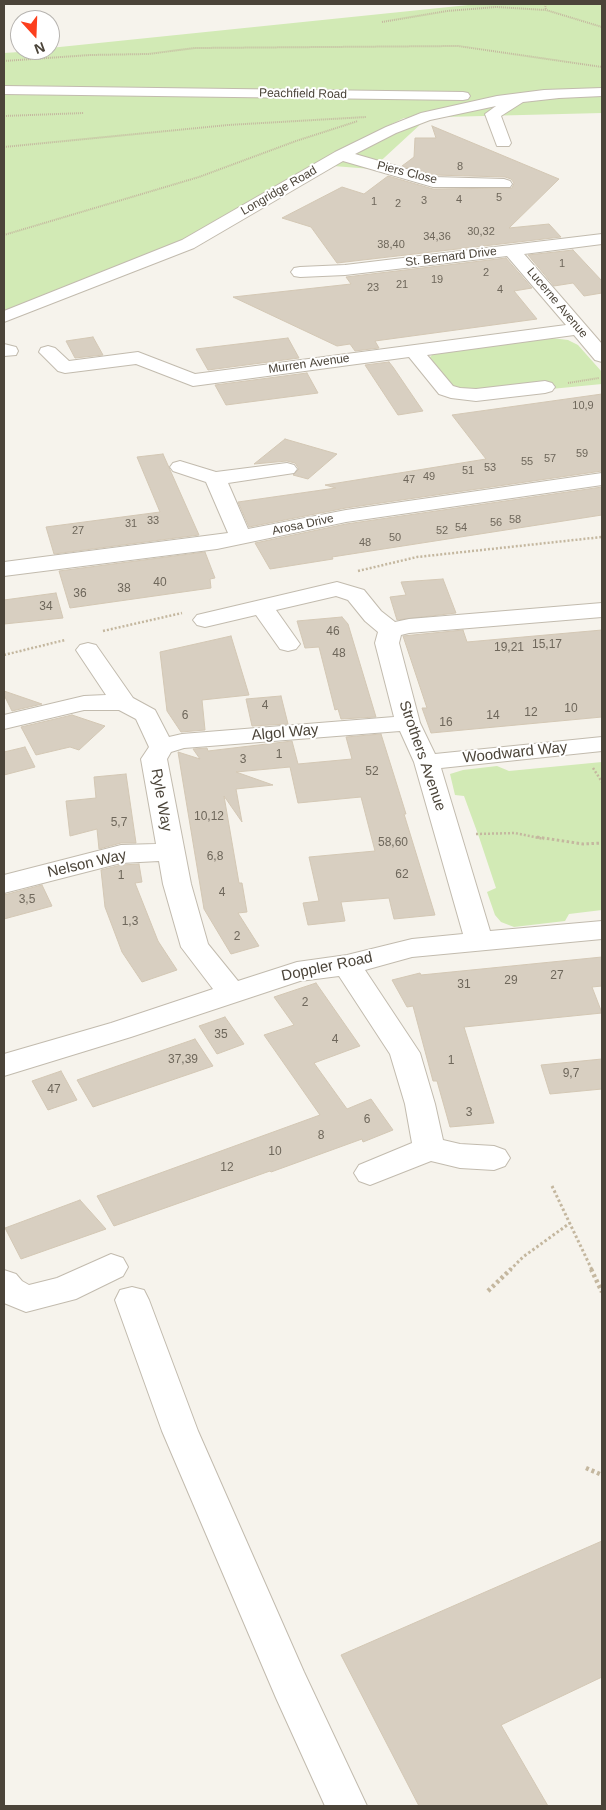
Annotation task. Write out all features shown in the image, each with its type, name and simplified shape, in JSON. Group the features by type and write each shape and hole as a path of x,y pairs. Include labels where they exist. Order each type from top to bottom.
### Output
{"street":[{"name":"Peachfield Road","path":"4,90 126,85 410,96 602,92"},
{"name":"Longridge Road","path":"4,317 188,244 341,155 391,130 421,118 451,110 563,93"},
{"path":"503,143 493,114 521,98"},
{"name":"Piers Close","path":"341,155 433,182 504,184"},
{"name":"St. Bernard Drive","path":"300,272 345,270 602,239"},
{"name":"Lucerne Avenue","path":"512,250 602,356"},
{"name":"Murren Avenue","path":"48,352 65,367 138,358 193,380 579,329"},
{"path":"413,350 446,390 458,394 476,395 545,386"},
{"path":"180,468 215,478 287,469"},
{"path":"215,478 241,538"},
{"name":"Arosa Drive","path":"4,569 217,542 346,516 602,479"},
{"path":"205,620 262,608 327,590 342,590 356,595 373,616 390,630 409,626 602,610"},
{"path":"262,608 288,644"},
{"name":"Strothers Avenue","path":"390,630 387,643 408,723 427,762 479,941"},
{"path":"88,650 124,703"},
{"name":"Ryle Way","path":"4,722 84,703 124,703 146,715 162,747 154,759 177,884 195,947 232,993"},
{"name":"Algol Way","path":"162,747 182,741 408,723"},
{"name":"Woodward Way","path":"427,762 602,744"},
{"name":"Nelson Way","path":"4,884 121,854 171,852"},
{"name":"Doppler Road","path":"4,1065 121,1030 297,972 347,964 412,948 602,930"},
{"path":"347,964 405,1053 420,1104 429,1149"},
{"path":"370,1173 429,1149 460,1156 494,1158"},
{"path":"6,1291 26,1299 64,1290 111,1267"},
{"path":"132,1300 180,1431 290,1685 346,1806"}],"path":[{"path":"545,4 546,10"},
{"path":"382,22 447,11 496,7 546,10 602,27"},
{"path":"4,62 90,55 148,54 195,48 458,46 602,67"},
{"path":"4,147 254,123 421,118"},
{"path":"4,235 199,177 296,140 340,128 364,119"},
{"path":"545,386 602,378"},
{"path":"448,836 515,833 556,841 583,844 602,843"},
{"path":"552,1186 602,1292"},
{"path":"488,1292 523,1257 570,1223"},
{"path":"586,1468 602,1475"}],"green space":[{"path":"478,4 602,4 602,113 404,118 339,150 177,243 4,312 4,53 10,53 10,60 60,60 60,47"},
{"path":"423,122 372,169 333,166 378,141 414,124"},
{"path":"552,338 568,340 578,345 602,372 602,384 551,389 472,391 450,387 428,359 433,354"},
{"path":"602,762 602,910 569,914 565,921 514,927 501,922 495,915 487,892 496,888 479,837 464,796 455,795 450,774 463,770 497,766 509,771"}],"building":[{"path":"432,126 559,179 509,228 549,224 561,237 337,263 311,227 282,218 342,187 364,194 388,176 433,189 512,188 514,183 511,179 505,177 434,175 402,166 414,157 415,138 436,138"},
{"path":"573,250 602,281 602,293 584,296 573,283 554,286 528,255"},
{"path":"506,258 532,288 514,291 537,319 375,341 379,348 355,351 350,344 337,346 233,297 351,284 346,277"},
{"path":"93,337 103,355 75,358 66,341"},
{"path":"288,338 299,358 208,370 196,349"},
{"path":"389,362 423,411 398,415 365,365"},
{"path":"307,373 318,393 226,405 215,385"},
{"path":"602,394 602,471 346,508 249,527 238,502 336,488 325,485 486,459 452,415"},
{"path":"285,439 337,454 308,479 293,475 299,469 295,463 287,461 254,464"},
{"path":"163,454 199,535 54,554 46,527 160,512 137,457"},
{"path":"602,487 602,515 332,557 333,559 270,569 255,543 346,524"},
{"path":"205,552 215,578 210,579 211,588 70,608 59,571"},
{"path":"443,579 456,613 397,620 390,597 406,595 401,582"},
{"path":"56,593 63,618 4,624 4,600"},
{"path":"342,617 348,624 376,717 341,719 338,709 335,710 319,647 305,648 297,621"},
{"path":"463,630 467,642 602,630 602,717 431,733 422,708 427,708 403,636"},
{"path":"231,636 249,695 202,700 205,730 181,732 167,711 160,652"},
{"path":"4,691 42,704 12,711"},
{"path":"281,696 288,724 252,726 246,699"},
{"path":"72,715 105,726 79,750 70,747 36,755 21,727"},
{"path":"381,734 435,915 394,919 389,898 341,902 345,921 308,925 303,903 319,901 309,857 375,851 361,797 298,803 290,767 236,772 273,785 236,789 242,822 224,796 239,883 242,883 247,912 238,913 259,946 231,954 204,909 178,752 200,759 193,749 207,748 208,751 292,741 298,764 352,759 346,737"},
{"path":"25,747 35,767 4,775 4,752"},
{"path":"126,774 136,843 121,843 99,849 97,829 70,836 66,801 96,798 94,777"},
{"path":"139,864 142,882 135,883 158,941 177,970 142,982 122,952 105,907 101,870 121,865"},
{"path":"42,885 52,906 4,919 4,895"},
{"path":"602,957 602,986 592,987 602,1013 464,1027 494,1123 450,1127 437,1081 433,1081 413,1006 407,1007 392,980 420,973 421,975"},
{"path":"316,983 360,1046 314,1063 347,1109 371,1099 393,1130 363,1142 362,1139 114,1226 97,1196 320,1115 264,1035 294,1025 274,997"},
{"path":"225,1017 244,1044 217,1054 199,1026"},
{"path":"195,1039 213,1066 93,1107 77,1080"},
{"path":"602,1059 602,1089 550,1094 541,1065"},
{"path":"61,1071 77,1100 48,1110 32,1081"},
{"path":"80,1200 106,1229 21,1259 5,1228"},
{"path":"602,1541 602,1677 501,1725 548,1806 419,1806 341,1655"}]}
